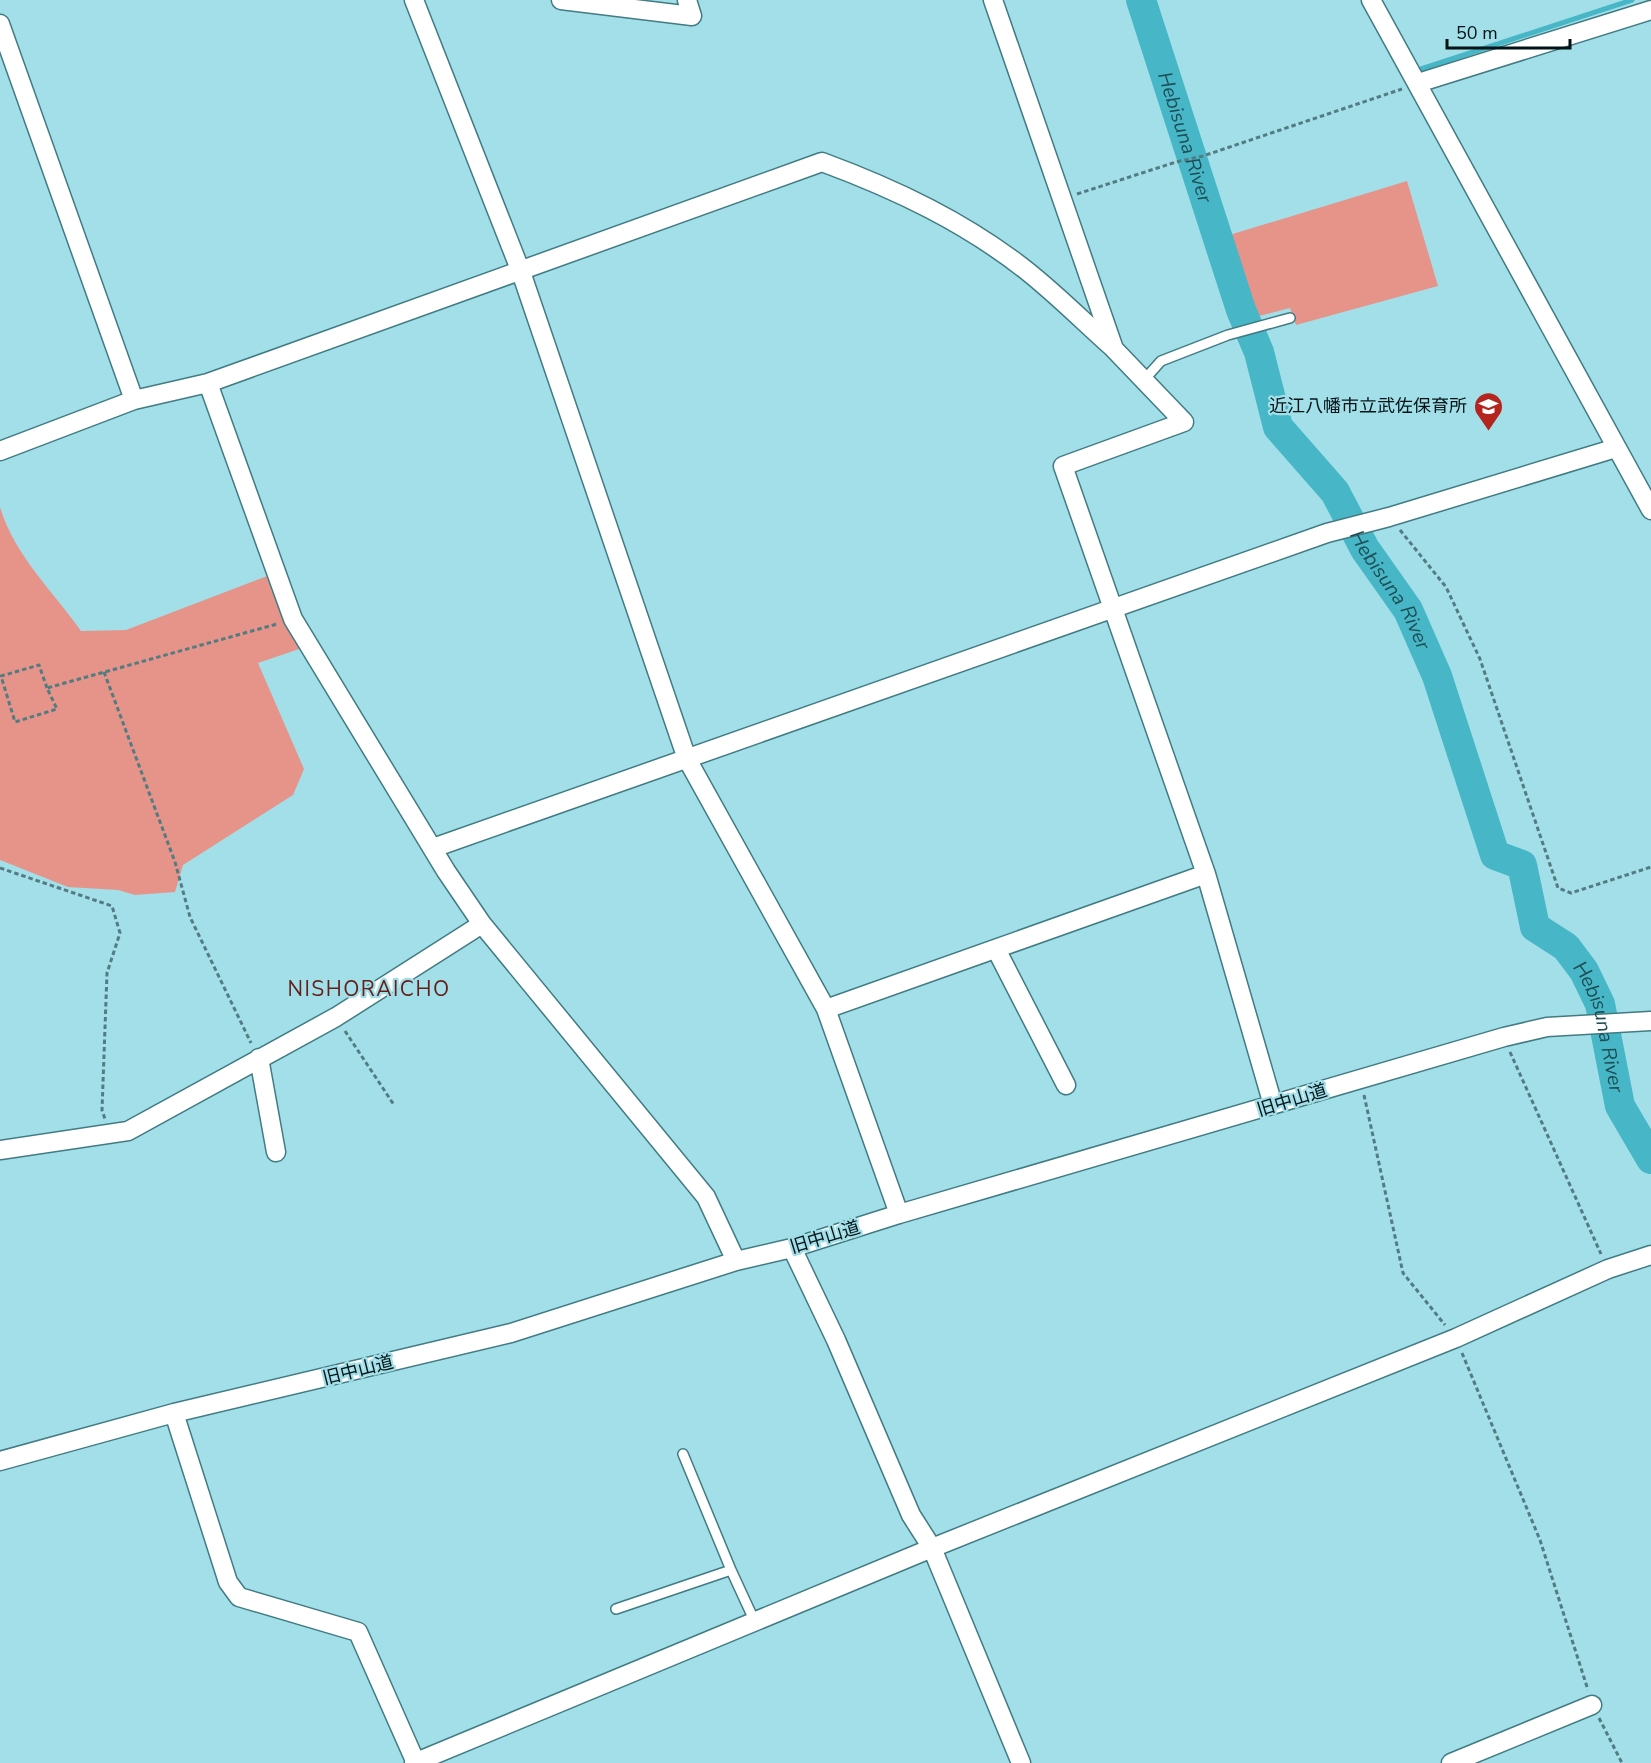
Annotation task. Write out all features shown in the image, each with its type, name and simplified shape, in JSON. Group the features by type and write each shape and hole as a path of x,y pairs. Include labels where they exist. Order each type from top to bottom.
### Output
{"street":[{"path":"414,0 521,272 687,759 826,1009 899,1214"},
{"path":"561,0 692,16 687,0"},
{"path":"993,0 1114,349"},
{"path":"1371,0 1651,510"},
{"path":"1418,83 1651,10"},
{"path":"0,24 134,400"},
{"path":"0,451 134,400 208,383 822,162 884,184 951,219 1026,270 1114,349 1184,422 1063,466 1206,874 1273,1105"},
{"path":"208,383 293,619 482,924 706,1197 736,1261"},
{"path":"433,848 1339,530 1616,448"},
{"path":"826,1009 1206,874"},
{"path":"0,1150 128,1131 336,1017 482,924"},
{"path":"996,949 1066,1085"},
{"name":"旧中山道","path":"0,1461 174,1413 511,1333 736,1261 792,1248 899,1214 1504,1037 1547,1027 1596,1026 1651,1021"},
{"path":"259,1058 276,1152"},
{"path":"792,1248 836,1340 911,1515 932,1548 1021,1763"},
{"path":"174,1413 228,1582 239,1597 358,1632 415,1763 932,1548 1456,1338 1608,1269 1651,1255"},
{"path":"1451,1763 1592,1705"}],"lane":[{"path":"1144,380 1161,361 1228,335 1290,318"},
{"path":"683,1454 730,1570 755,1622"},
{"path":"616,1609 730,1570"}],"path":[{"path":"1063,199 1176,162 1203,156 1418,83"},
{"path":"1389,517 1446,587 1480,659 1558,888 1571,893 1651,867"},
{"path":"47,688 293,619"},
{"path":"39,665 47,688 57,709 15,722 1,676 39,665"},
{"path":"104,672 175,862 190,917 259,1058"},
{"path":"0,868 112,906 120,933 107,973 102,1110 110,1135"},
{"path":"336,1017 394,1105"},
{"path":"1504,1037 1608,1269"},
{"path":"1361,1079 1402,1273 1456,1338 1540,1540 1592,1705 1622,1763"}],"shaded area":[{"path":"1407,181 1438,286 1296,325 1290,308 1255,317 1226,236"},
{"path":"0,507 6,524 24,557 81,631 126,630 270,575 302,648 258,663 304,769 293,795 183,865 175,892 135,895 118,890 68,887 0,860"}],"waterway":[{"name":"Hebisuna River","path":"1141,0 1241,310 1259,352 1278,427 1335,492 1365,549 1408,610 1437,676 1495,855 1522,865 1535,927 1566,947 1584,971 1600,1004 1620,1106 1651,1159"},
{"path":"1421,69 1632,0"}],"place":[{"name":"近江八幡市立武佐保育所","path":"1488,432"}],"district":[{"name":"NISHORAICHO","path":"369,989"}]}
